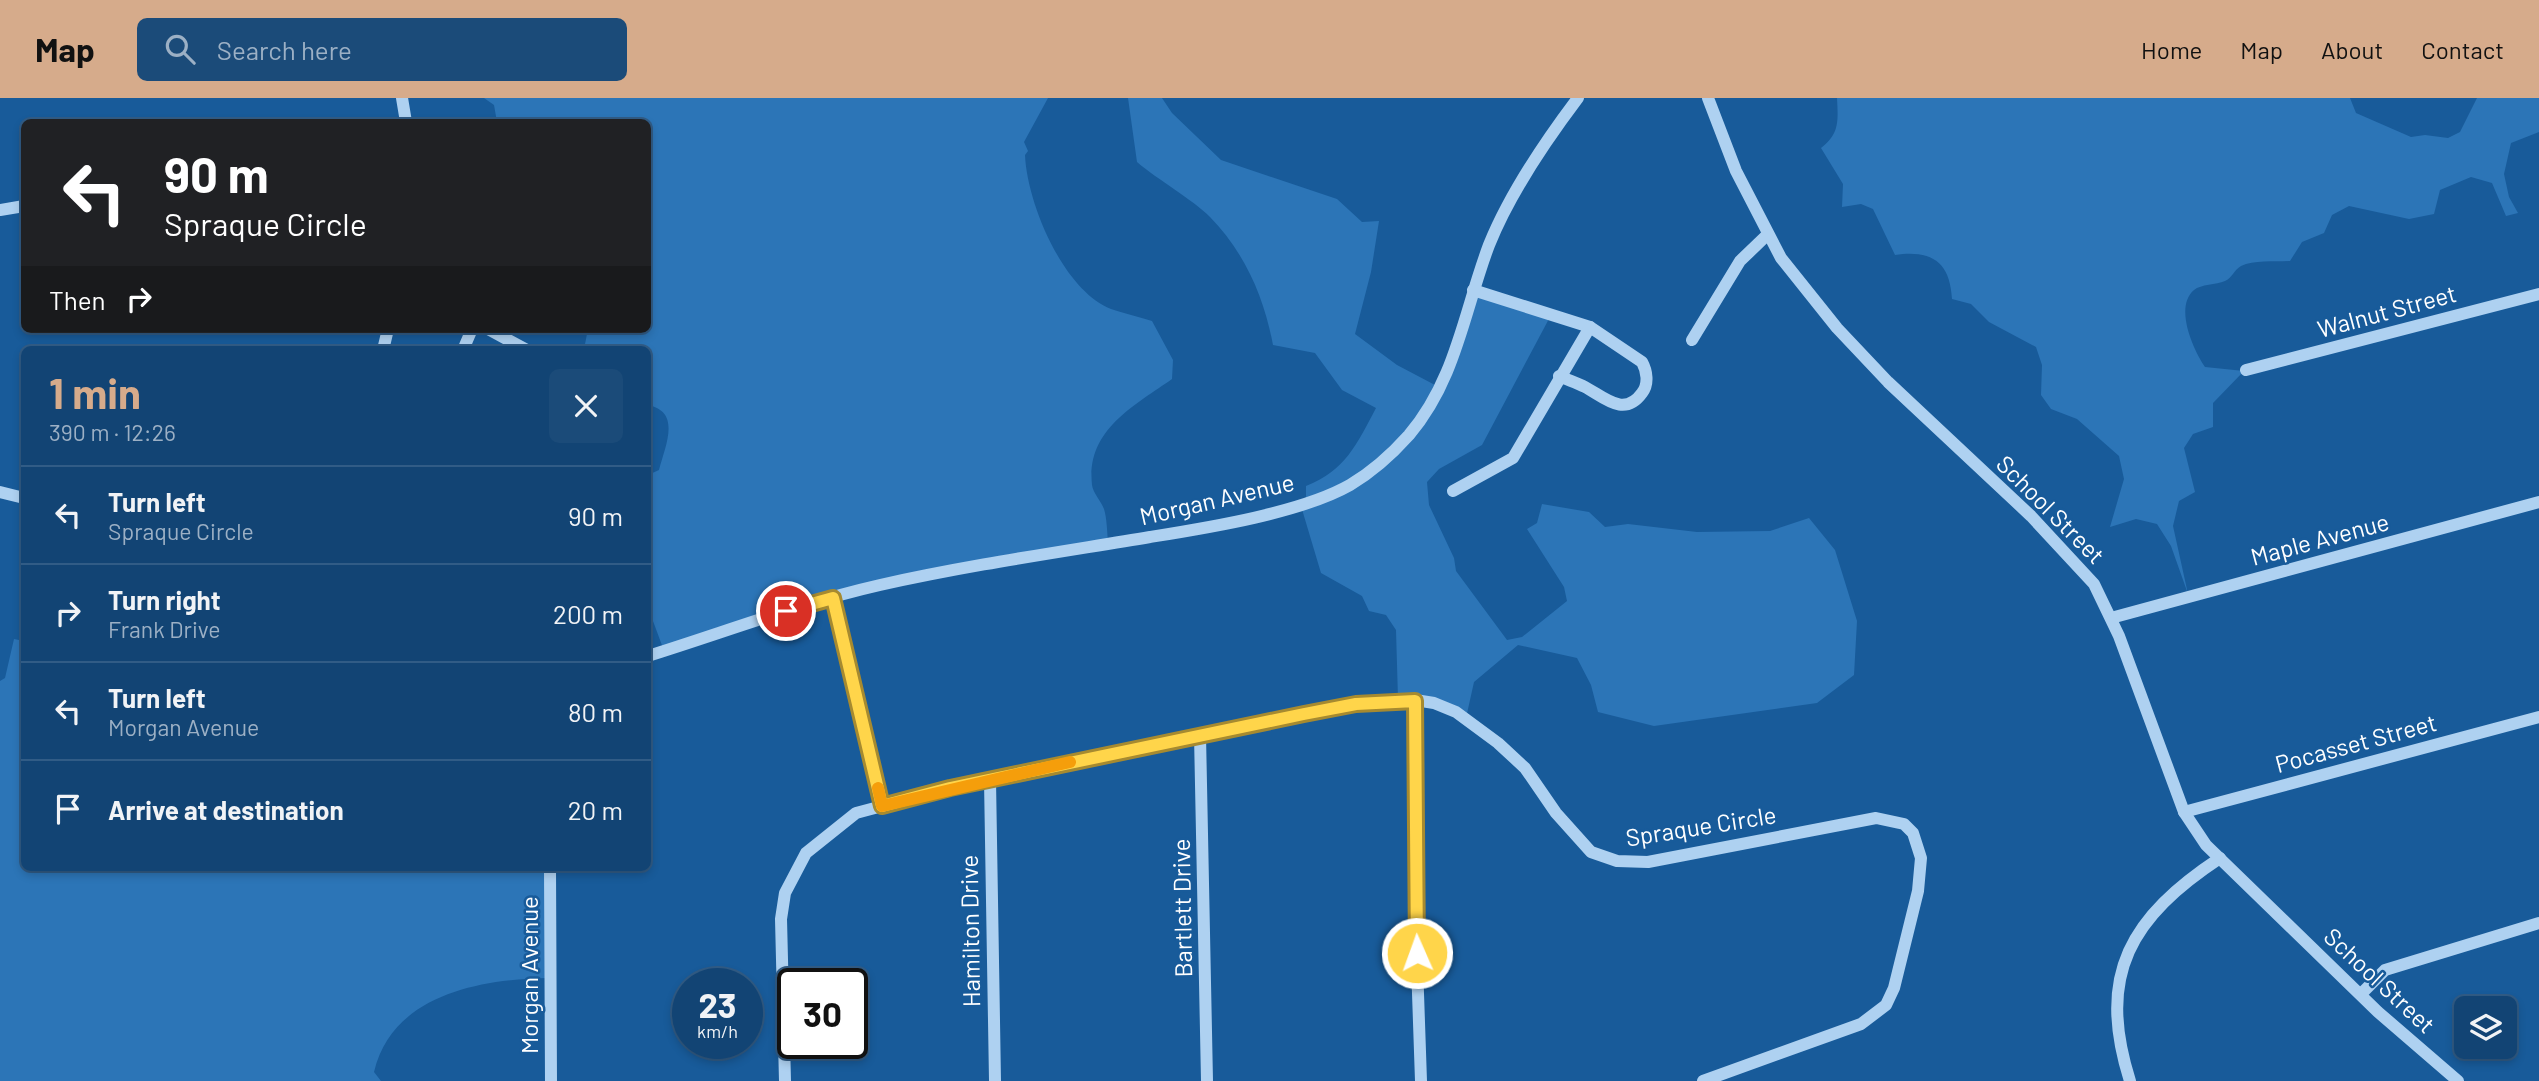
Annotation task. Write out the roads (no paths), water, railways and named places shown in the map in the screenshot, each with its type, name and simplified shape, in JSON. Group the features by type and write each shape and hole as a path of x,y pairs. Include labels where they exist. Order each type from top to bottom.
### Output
{"street":[{"path":"402,98 406,119"},
{"name":"Morgan Avenue","path":"651,655 833,598 972,567 1204,528 1272,512 1349,485 1392,453 1427,411 1454,360 1473,290 1491,241 1518,189 1578,98"},
{"name":"School Street","path":"1708,98 1736,171 1781,258 1837,328 1888,382 2031,516 2086,574 2111,618 2184,812 2206,845 2361,994 2458,1081"},
{"path":"0,210 21,206"},
{"path":"1692,340 1741,261 1767,235"},
{"path":"1473,290 1590,327 1642,362 1647,371 1645,388 1632,402 1617,405 1559,376"},
{"name":"Walnut Street","path":"2246,370 2539,294"},
{"path":"1453,491 1513,458 1590,327"},
{"path":"495,333 520,346"},
{"path":"0,492 21,497"},
{"name":"Maple Avenue","path":"2111,618 2539,502"},
{"path":"833,598 882,806"},
{"path":"1415,701 1414,876 1421,1081"},
{"name":"Spraque Circle","path":"785,1081 781,919 785,893 806,853 820,839 856,813 990,780 1200,735 1356,704 1415,701 1445,708 1478,727 1525,768 1578,841 1591,852 1617,862 1648,862 1875,818 1904,824 1913,833 1921,858 1918,891 1894,988 1886,1005 1861,1024 1703,1081"},
{"name":"Pocasset Street","path":"2184,812 2539,718"},
{"name":"Bartlett Drive","path":"1200,735 1207,1081"},
{"name":"Hamilton Drive","path":"990,780 995,1081"},
{"path":"2130,1081 2119,1034 2118,988 2132,939 2175,891 2220,858"},
{"name":"Morgan Avenue","path":"550,871 551,1081"},
{"path":"2361,994 2373,979 2385,970 2539,923"}]}
